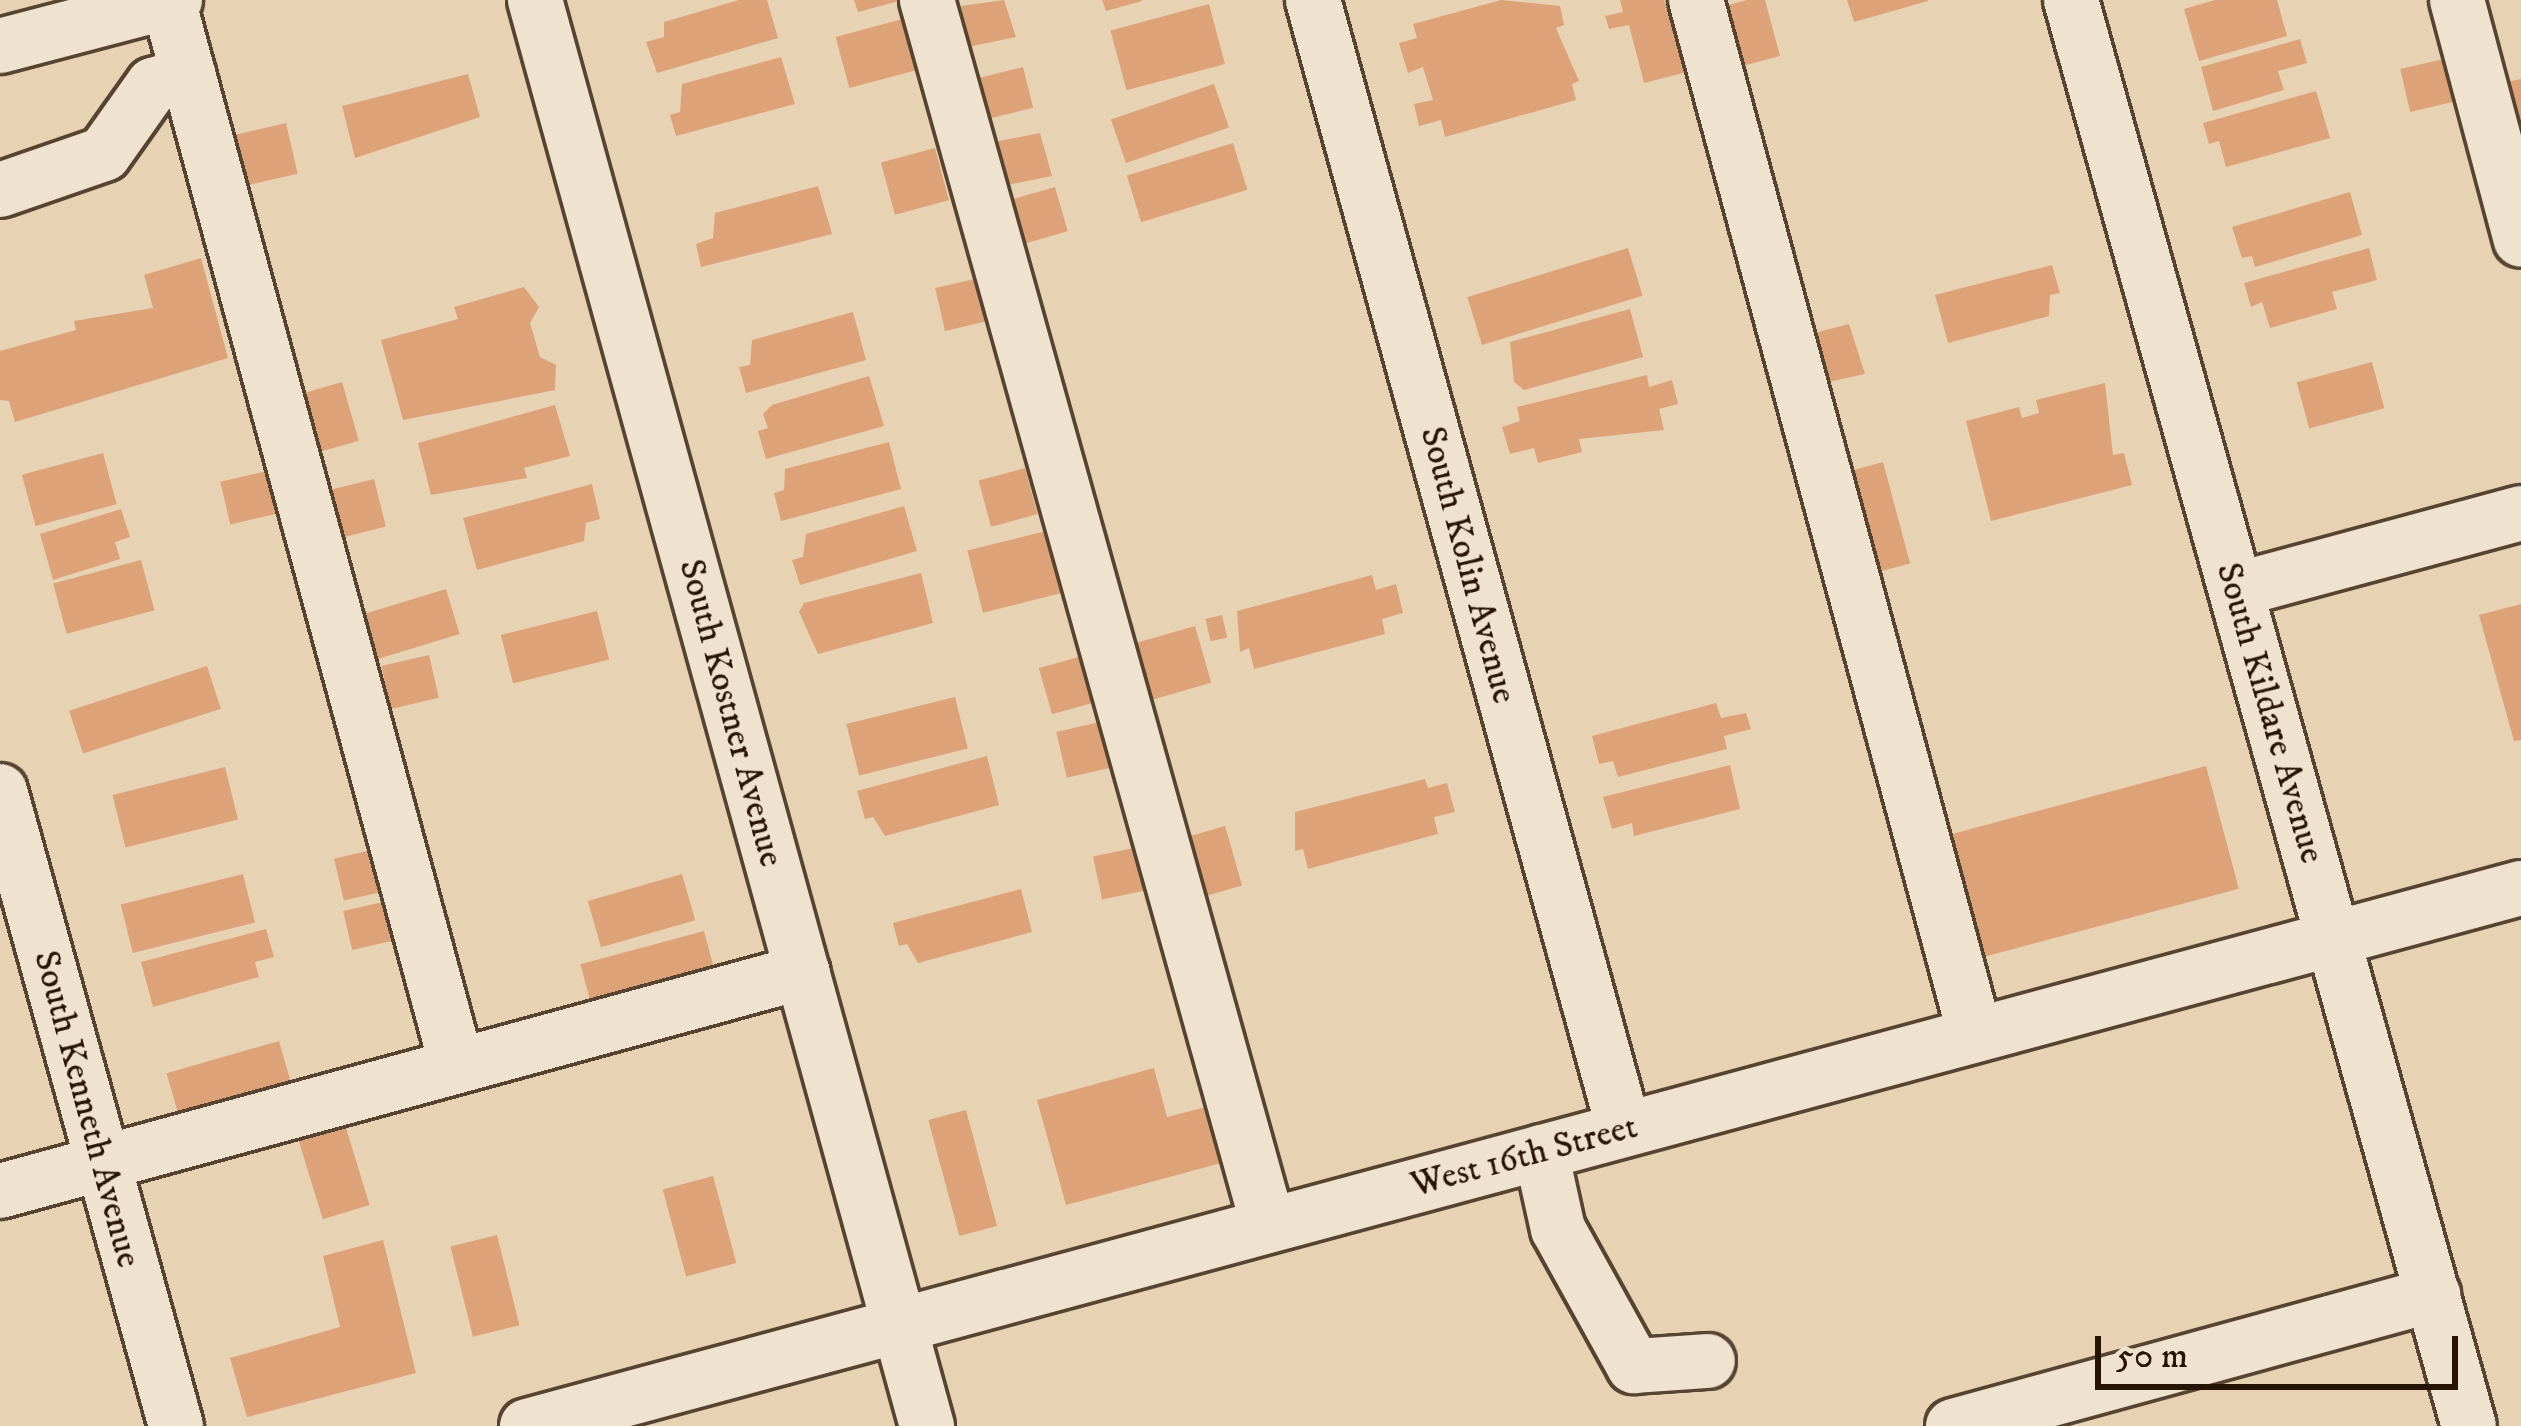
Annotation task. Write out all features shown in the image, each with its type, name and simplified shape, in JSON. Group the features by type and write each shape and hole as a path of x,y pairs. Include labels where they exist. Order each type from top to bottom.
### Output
{"street":[{"name":"South Kostner Avenue","path":"535,0 927,1426"},
{"path":"926,0 1268,1225"},
{"name":"South Kolin Avenue","path":"1313,0 1624,1130"},
{"path":"1696,0 1975,1034"},
{"name":"South Kildare Avenue","path":"2071,0 2469,1426"},
{"path":"2457,0 2521,240"},
{"path":"0,46 170,1 457,1066"},
{"path":"0,190 104,154 154,85 188,74"},
{"path":"2236,590 2521,513"},
{"name":"South Kenneth Avenue","path":"0,791 176,1426"},
{"name":"West 16th Street","path":"526,1426 2521,888"},
{"path":"0,1191 803,972"},
{"path":"1540,1152 1558,1229 1634,1366 1708,1360"},
{"path":"1953,1426 2432,1295"}],"building":[{"path":"739,0 767,0 778,38 657,73 646,42 664,37 664,22"},
{"path":"854,0 899,0 899,1 858,12"},
{"path":"1004,0 1016,37 968,47 961,6"},
{"path":"1102,0 1142,0 1142,1 1106,11"},
{"path":"1501,0 1560,6 1564,25 1556,28 1579,81 1572,84 1576,100 1445,137 1441,120 1419,126 1414,104 1433,100 1423,67 1408,73 1399,43 1417,38 1413,24"},
{"path":"1620,0 1664,0 1687,72 1644,83 1629,25 1609,29 1605,16 1623,12"},
{"path":"1765,0 1780,56 1731,69 1714,9"},
{"path":"1847,0 1928,0 1928,1 1854,22"},
{"path":"2215,0 2277,0 2287,36 2199,61 2184,9"},
{"path":"1209,4 1225,64 1127,90 1110,30"},
{"path":"910,17 924,68 849,88 836,37"},
{"path":"2300,39 2307,63 2278,71 2284,90 2213,111 2201,67"},
{"path":"781,57 795,104 676,136 670,115 680,112 682,84"},
{"path":"2448,58 2458,101 2410,112 2400,69"},
{"path":"1023,67 1033,108 987,119 976,79"},
{"path":"468,74 480,117 355,158 342,106"},
{"path":"2521,79 2521,123 2504,127 2494,85"},
{"path":"1214,84 1229,127 1126,163 1111,119"},
{"path":"2316,91 2330,138 2226,167 2219,141 2209,144 2203,123"},
{"path":"286,123 298,174 247,185 235,135"},
{"path":"1040,133 1052,176 1007,185 994,142"},
{"path":"1233,143 1247,190 1141,222 1127,175"},
{"path":"935,148 949,200 895,215 881,162"},
{"path":"818,186 832,234 701,267 696,244 713,238 715,213"},
{"path":"1055,187 1068,231 1023,244 1011,200"},
{"path":"2350,192 2362,235 2255,267 2252,256 2242,258 2232,227"},
{"path":"1628,248 1643,296 1482,345 1467,297"},
{"path":"2369,248 2377,280 2332,292 2337,309 2270,328 2262,302 2251,307 2244,283"},
{"path":"201,258 228,358 15,422 9,401 0,400 0,351 76,330 74,321 153,308 144,275"},
{"path":"2052,265 2060,293 2050,295 2049,316 1948,343 1935,295"},
{"path":"979,278 989,321 945,331 935,288"},
{"path":"524,287 539,307 530,323 540,357 556,365 555,390 403,420 381,340 458,319 454,307"},
{"path":"1630,309 1643,357 1524,390 1514,382 1510,342"},
{"path":"853,312 866,360 746,393 739,367 750,365 752,340"},
{"path":"1849,324 1865,374 1815,385 1799,337"},
{"path":"2372,362 2384,408 2309,429 2297,382"},
{"path":"1647,375 1649,387 1672,380 1678,404 1659,409 1664,430 1579,439 1582,452 1538,463 1534,448 1510,454 1502,427 1520,421 1517,407"},
{"path":"869,376 884,426 766,459 758,431 768,428 763,414 772,405"},
{"path":"342,382 359,441 317,453 300,394"},
{"path":"2105,383 2113,455 2124,453 2132,485 1991,521 1966,421 2019,407 2022,418 2039,413 2036,400"},
{"path":"555,405 570,456 524,468 527,478 431,495 418,443"},
{"path":"889,442 901,489 781,521 774,493 784,490 785,469"},
{"path":"103,453 117,504 36,526 22,475"},
{"path":"1883,462 1910,563 1869,575 1841,473"},
{"path":"1025,468 1037,514 991,527 979,480"},
{"path":"271,470 281,513 230,525 220,482"},
{"path":"374,479 386,527 338,538 326,491"},
{"path":"592,484 600,519 586,523 584,541 477,570 463,518"},
{"path":"904,506 917,551 800,585 792,560 803,557 806,534"},
{"path":"121,509 130,537 115,542 120,559 53,580 40,534"},
{"path":"1046,531 1061,593 983,613 967,551"},
{"path":"141,560 154,610 67,634 53,584"},
{"path":"921,573 933,623 818,654 799,612 804,603"},
{"path":"1372,575 1376,590 1396,584 1403,613 1382,619 1385,634 1254,669 1249,648 1240,652 1237,611"},
{"path":"446,589 460,634 367,662 353,617"},
{"path":"2521,604 2521,740 2514,741 2479,615"},
{"path":"597,611 609,660 513,683 501,635"},
{"path":"1222,615 1227,637 1211,641 1205,619"},
{"path":"1195,626 1211,683 1147,701 1131,644"},
{"path":"429,655 439,698 391,709 381,666"},
{"path":"1085,655 1098,701 1052,714 1039,668"},
{"path":"207,666 221,709 83,754 69,711"},
{"path":"955,697 968,748 859,776 846,724"},
{"path":"1716,703 1721,718 1746,713 1751,729 1724,736 1727,749 1618,777 1613,761 1599,764 1592,736"},
{"path":"1104,721 1115,767 1067,778 1056,732"},
{"path":"987,756 999,805 885,836 873,817 865,819 857,791"},
{"path":"1730,765 1740,809 1634,836 1632,823 1612,829 1603,797"},
{"path":"2206,766 2239,889 1974,960 1941,837"},
{"path":"225,767 238,819 126,847 112,795"},
{"path":"1425,779 1428,788 1447,783 1455,812 1434,817 1438,834 1308,869 1303,849 1295,851 1295,812"},
{"path":"1225,826 1242,886 1197,899 1180,839"},
{"path":"1138,847 1147,890 1102,900 1093,857"},
{"path":"376,849 386,891 344,901 334,859"},
{"path":"243,874 255,923 133,953 121,904"},
{"path":"682,874 695,920 601,947 588,901"},
{"path":"1021,889 1032,932 918,963 907,944 899,946 893,923"},
{"path":"387,901 396,940 352,950 343,911"},
{"path":"266,929 274,957 255,962 259,977 153,1007 141,962"},
{"path":"704,931 716,976 593,1010 580,964"},
{"path":"279,1041 293,1089 180,1121 167,1073"},
{"path":"1154,1068 1167,1117 1210,1106 1225,1162 1066,1205 1037,1100"},
{"path":"966,1110 997,1226 959,1236 928,1120"},
{"path":"343,1118 370,1205 323,1219 296,1132"},
{"path":"713,1176 736,1263 686,1276 663,1189"},
{"path":"497,1235 519,1325 473,1337 450,1247"},
{"path":"383,1240 416,1373 247,1417 230,1358 340,1327 323,1256"}]}
